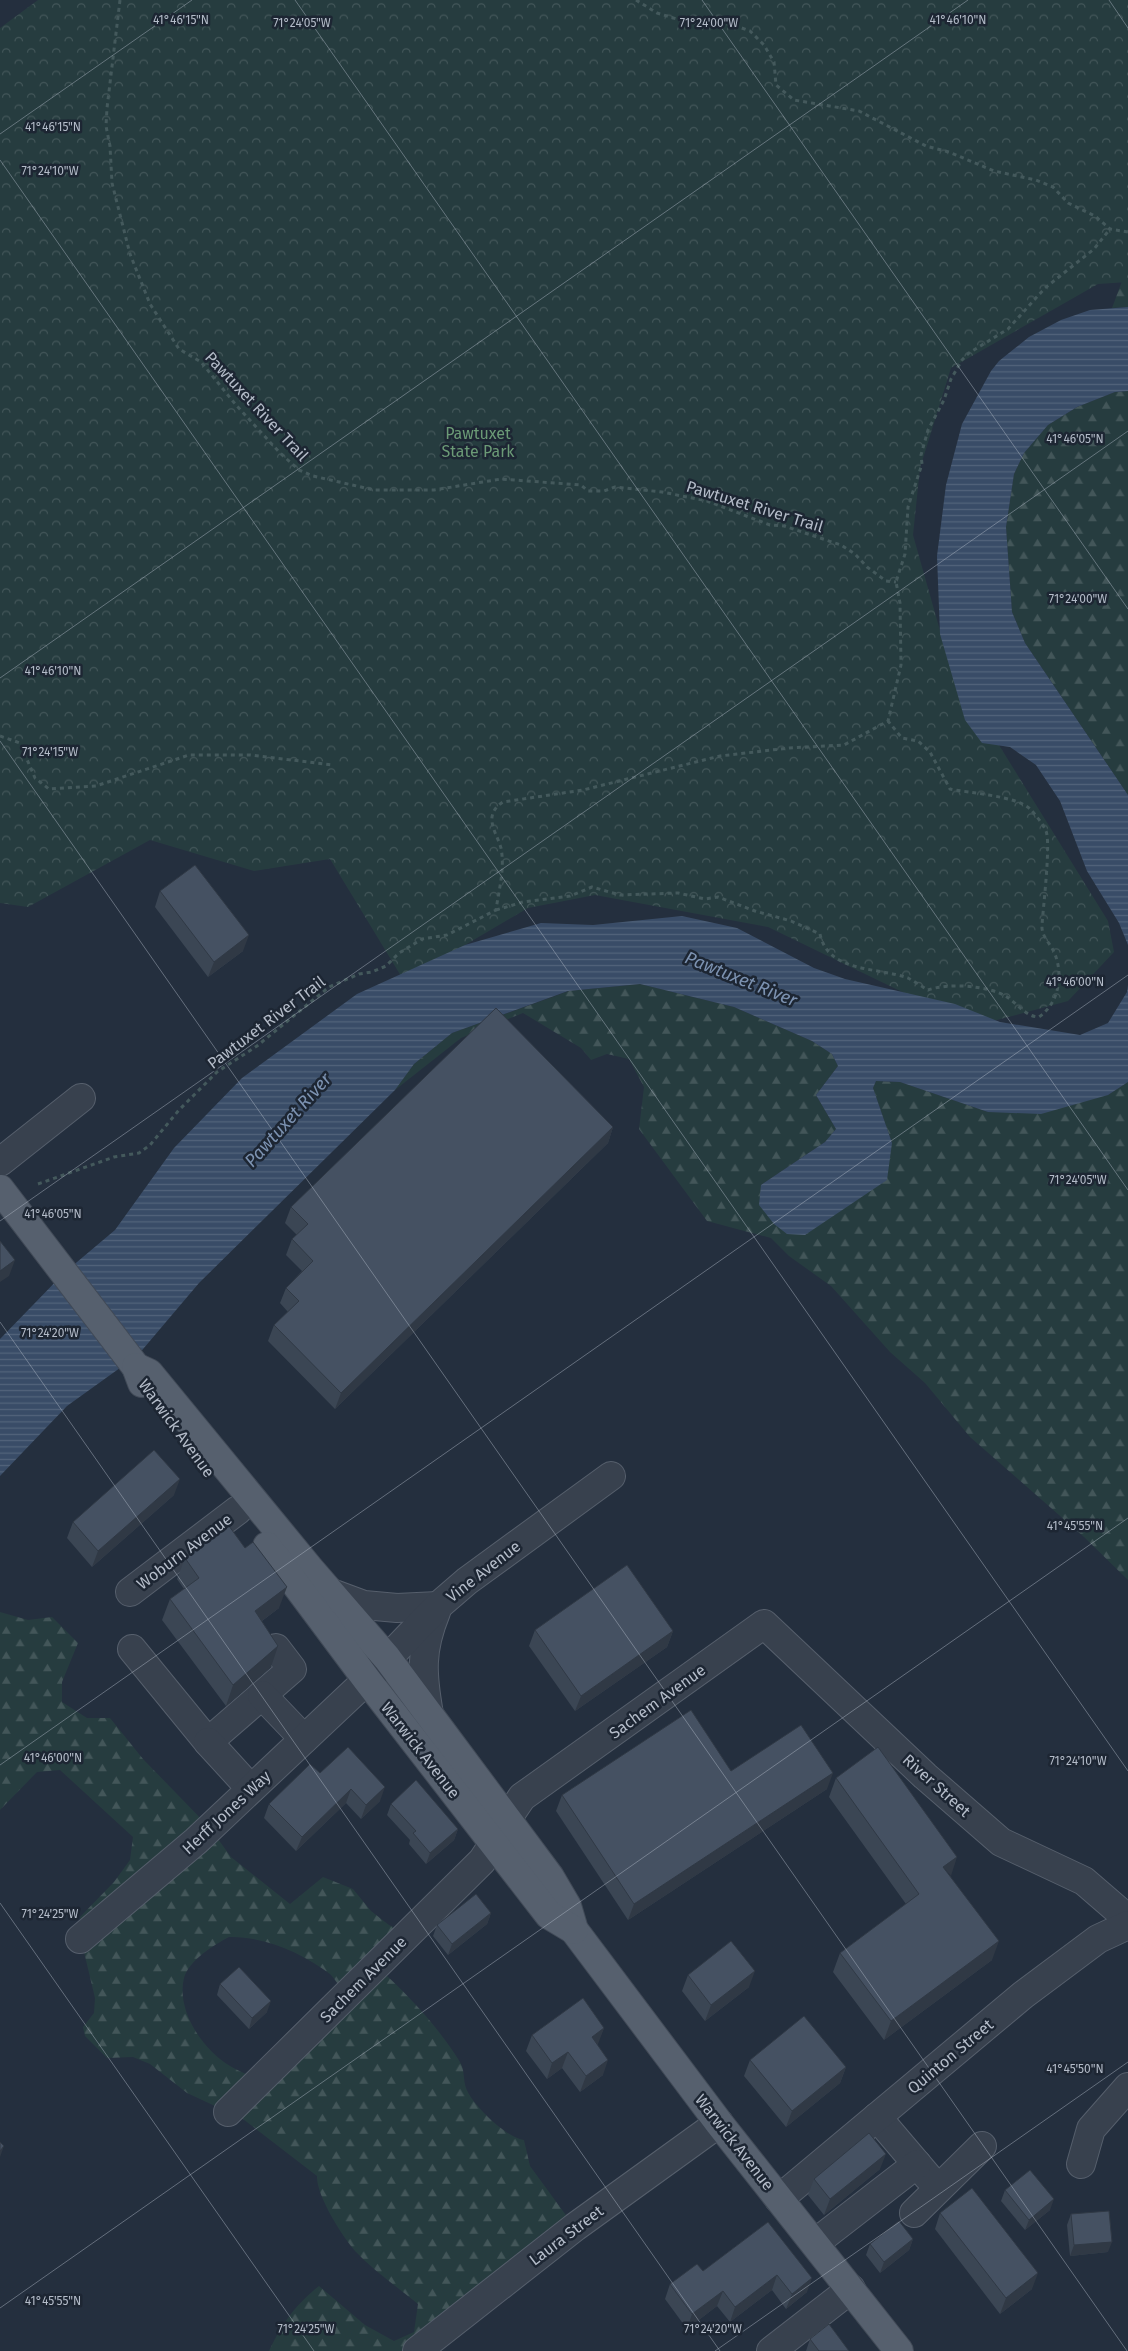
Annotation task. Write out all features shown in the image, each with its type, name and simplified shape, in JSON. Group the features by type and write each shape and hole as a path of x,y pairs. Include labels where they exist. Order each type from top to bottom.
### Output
{"main road":[{"path":"0,1189 134,1364"},
{"name":"Warwick Avenue","path":"134,1364 140,1381 171,1418 367,1680 500,1831 550,1877 567,1906 574,1930 719,2123 852,2289 899,2351"},
{"name":"Warwick Avenue","path":"134,1364 150,1373 329,1592 387,1658 429,1714 500,1831"}],"street":[{"path":"0,1162 81,1098"},
{"name":"Vine Avenue","path":"367,1680 438,1606 467,1581 610,1476"},
{"name":"Woburn Avenue","path":"130,1592 238,1510"},
{"path":"329,1592 364,1605 397,1608 438,1606 427,1635 422,1674 429,1714"},
{"name":"Sachem Avenue","path":"228,2112 482,1861 522,1797 764,1624"},
{"name":"River Street","path":"764,1624 926,1776 1001,1842 1084,1881 1128,1919"},
{"path":"208,1742 292,1669 276,1648"},
{"path":"132,1649 208,1742 251,1789"},
{"name":"Herff Jones Way","path":"80,1939 196,1841 367,1680"},
{"path":"262,1695 304,1739"},
{"name":"Quinton Street","path":"779,2199 1023,1995 1098,1939 1128,1925"},
{"path":"1081,2164 1091,2130 1128,2087"},
{"path":"877,2117 938,2189"},
{"name":"Laura Street","path":"417,2351 575,2228 719,2123"},
{"path":"914,2213 982,2146"},
{"path":"815,2243 917,2164"},
{"path":"771,2351 852,2289"}],"path":[{"name":"Pawtuxet River Trail","path":"120,0 106,126 110,146 112,183 130,254 150,304 179,349 201,362 236,405 299,470 333,482 374,490 434,490 501,479 581,485 588,491 604,491 615,487 690,497 746,515 770,525 784,526 841,545 886,580 896,582"},
{"path":"636,0 657,13 680,20 707,26 732,24 750,31 764,45 774,62 776,85 794,100 859,111 926,146 949,152 994,171 1036,180 1053,187 1068,203 1095,216 1110,229 1128,232"},
{"path":"496,910 503,872 500,847 491,823 492,814 496,806 503,802 583,790 720,756 844,744 888,721 901,665 900,603 896,582 905,554 908,507 922,464 921,455 924,442 948,391 951,379 962,360 969,353 1008,329 1045,288 1094,249 1110,229"},
{"name":"Pawtuxet River Trail","path":"38,1184 114,1157 139,1153 150,1146 179,1110 218,1072 276,1031 329,987 343,980 386,966 399,953 422,939 446,934 496,910 523,902 570,896 592,887 620,895 678,893 705,899 718,897 755,911 791,921 820,934 822,944 834,960 907,978 928,990 941,985 994,990 1006,996 1028,1014 1039,1017 1047,1012 1057,995 1059,976 1055,952 1044,937 1041,927 1045,909 1046,832 1029,808 984,793 950,790 930,752 918,741 902,738 888,721"},
{"path":"0,736 20,743 35,778 49,789 96,786 188,755 250,756 333,765"}],"green space":[{"name":"Pawtuxet State Park","path":"38,0 1128,0 1128,282 1098,284 951,368 920,468 913,535 950,666 1108,921 1114,952 1068,1001 997,1020 958,1019 768,927 595,895 528,908 404,981 330,859 254,871 150,840 28,907 0,903 0,28"},
{"path":"1128,265 1128,307 1112,308"},
{"path":"1128,391 1128,795 1025,643 1012,612 1006,527 1014,474 1024,453 1048,425 1077,407 1115,392"},
{"path":"640,984 734,1007 812,1041 832,1054 838,1066 816,1095 836,1129 825,1142 761,1185 892,1143 873,1088 876,1081 900,1082 988,1112 1108,1095 1128,1082 1128,1580 1084,1537 970,1437 925,1383 890,1352 831,1286 789,1256 771,1238 707,1221 639,1129 644,1087 629,1059 607,1054 591,1060 581,1048 523,1013 461,1038 395,1090 414,1064 452,1033 569,991"},
{"path":"0,1612 28,1620 52,1617 78,1643 62,1682 62,1702 87,1718 110,1718 143,1759 210,1828 231,1857 290,1904 323,1877 353,1889 371,1911 389,1925 406,1933 377,1967 422,2012 452,2049 462,2065 466,2088 475,2103 500,2127 517,2138 524,2140 530,2166 579,2233 429,2351 269,2351 290,2316 303,2300 319,2286 365,2325 394,2341 414,2332 418,2304 369,2265 355,2251 337,2226 325,2204 317,2176 243,2119 187,2093 150,2064 133,2057 107,2058 85,2036 83,2027 94,2013 95,1998 84,1952 80,1917 114,1882 130,1860 133,1837 60,1770 37,1772 0,1810","holes":["229,1937 242,1937 282,1947 308,1959 330,1974 344,1993 258,2079 230,2066 210,2050 194,2028 184,2003 184,1978 196,1959"]}],"water":[{"path":"1128,307 1128,391 1115,392 1077,407 1048,425 1024,453 1014,474 1006,527 1012,612 1025,643 1128,795 1128,945 1119,923 1087,871 1060,801 1036,765 1010,747 982,743 965,720 940,634 937,556 946,485 962,424 991,371 999,361 1029,337 1061,320 1090,310"},
{"name":"Pawtuxet River","path":"682,916 737,928 814,968 845,979 955,1004 1000,1022 1080,1035 1108,1023 1127,992 1128,985 1128,1082 1108,1095 1041,1114 988,1112 900,1082 876,1081 873,1088 892,1143 887,1180 805,1235 787,1234 774,1224 759,1205 761,1185 825,1142 836,1129 816,1095 838,1066 832,1054 812,1041 734,1007 640,984 568,991 452,1033 414,1064 395,1090 199,1283 138,1355 67,1406 0,1476 0,1339 64,1273 115,1230 174,1148 242,1078 357,994 465,945 541,923 593,925"}],"building":[{"path":"195,865 249,935 214,962 160,891"},
{"path":"496,1008 613,1127 341,1393 274,1325 299,1301 286,1288 313,1261 292,1239 308,1224 291,1207"},
{"path":"0,1241 15,1260 0,1271"},
{"path":"154,1450 180,1479 98,1551 73,1522"},
{"path":"229,1526 245,1548 253,1542 287,1587 255,1611 278,1646 233,1685 170,1599 199,1578 185,1558"},
{"path":"627,1565 673,1631 581,1696 535,1630"},
{"path":"691,1710 731,1771 801,1725 833,1773 634,1904 562,1795"},
{"path":"348,1747 385,1787 366,1805 351,1789 302,1837 269,1804 310,1764 320,1773"},
{"path":"878,1747 957,1857 943,1867 999,1941 891,2021 840,1953 919,1894 836,1778"},
{"path":"416,1780 458,1829 430,1853 413,1833 416,1831 391,1804"},
{"path":"476,1894 491,1913 452,1944 437,1925"},
{"path":"731,1941 755,1971 711,2005 688,1975"},
{"path":"239,1967 271,2001 252,2018 220,1984"},
{"path":"583,1998 604,2028 592,2037 608,2060 586,2076 568,2052 552,2063 532,2035"},
{"path":"804,2016 846,2067 792,2111 750,2060"},
{"path":"869,2133 886,2154 830,2199 814,2179"},
{"path":"0,2142 4,2146 0,2151"},
{"path":"1030,2170 1054,2199 1029,2220 1005,2190"},
{"path":"972,2188 1038,2273 1006,2298 940,2213"},
{"path":"1109,2211 1112,2242 1074,2245 1071,2214"},
{"path":"899,2221 913,2239 884,2262 870,2244"},
{"path":"768,2222 812,2278 792,2294 777,2275 735,2307 723,2291 692,2314 670,2284 697,2264 703,2271"},
{"path":"829,2324 849,2351 819,2351 810,2339"}]}
